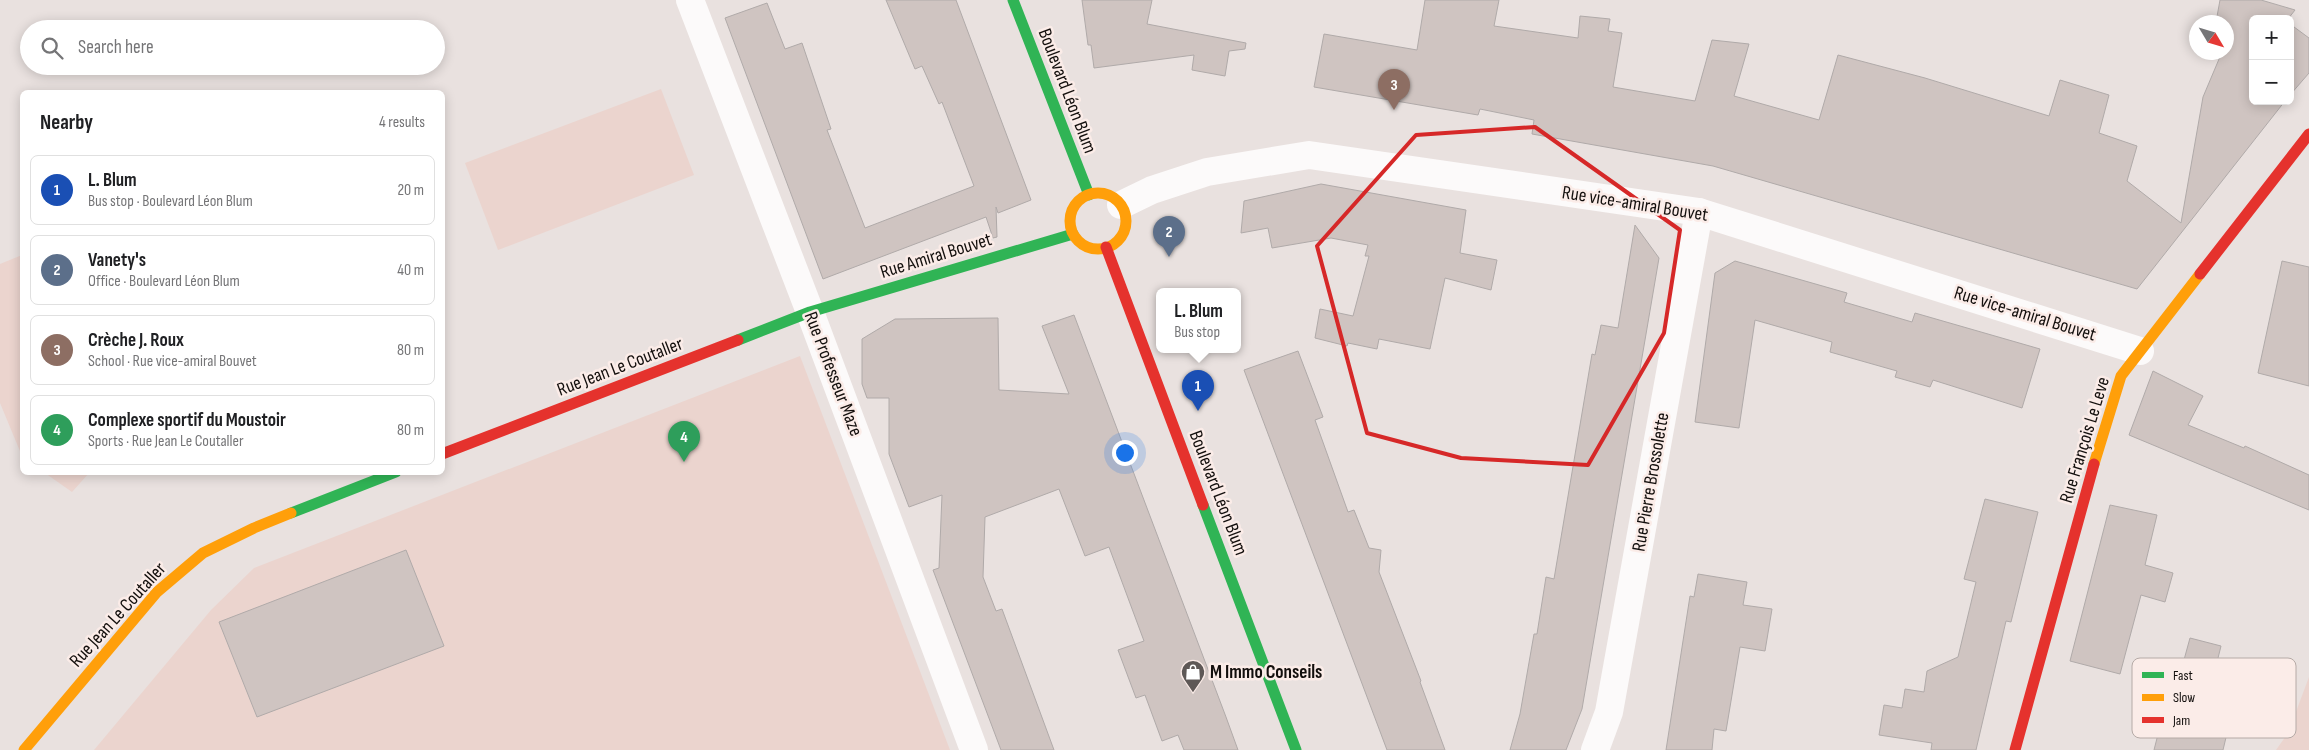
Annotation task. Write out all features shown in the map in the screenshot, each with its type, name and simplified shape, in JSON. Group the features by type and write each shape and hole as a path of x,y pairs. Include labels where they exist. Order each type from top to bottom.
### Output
{"street":[{"name":"Rue Professeur Maze","path":"690,0 810,312 974,750"},
{"name":"Boulevard Léon Blum","path":"1013,0 1089,195"},
{"name":"Rue François Le Leve","path":"2015,750 2121,376 2309,134"},
{"name":"Rue vice-amiral Bouvet","path":"1121,205 1152,190 1207,172 1309,155 1699,212 2140,351"},
{"path":"1107,194 1121,205 1125,216 1125,227 1120,238 1106,248 1087,247 1079,242 1073,234 1070,225 1074,206 1089,195 1107,194"},
{"name":"Rue Pierre Brossolette","path":"1595,750 1609,712 1699,212"},
{"name":"Rue Amiral Bouvet","path":"810,312 1073,234"},
{"name":"Boulevard Léon Blum","path":"1106,248 1296,750"},
{"name":"Rue Jean Le Coutaller","path":"445,453 810,312"},
{"name":"Rue Jean Le Coutaller","path":"24,750 157,592 203,553 254,528 388,475"}],"highlighted area":[{"path":"1535,127 1680,230 1664,333 1588,465 1461,458 1367,433 1317,246 1416,135"}],"shaded area":[{"path":"661,89 694,175 498,250 465,163"},
{"path":"20,256 20,451 0,403 0,264"},
{"path":"800,356 950,750 94,750 211,610 254,568"},
{"path":"48,475 87,475 72,492"},
{"path":"2309,677 2309,750 2276,750 2284,738 2296,738 2296,712"}],"building":[{"path":"886,0 956,0 1031,200 998,213 996,207 997,237 993,238 986,217 823,279 725,18 767,3 785,49 802,43 831,129 827,130 865,228 974,186 942,102 939,104 922,66 915,69"},
{"path":"1082,0 1152,0 1147,24 1246,43 1245,49 1229,51 1225,76 1192,70 1194,55 1094,68 1091,45 1088,45"},
{"path":"1425,0 1499,0 1494,26 1578,38 1580,16 1610,19 1608,31 1622,33 1613,87 1695,101 1712,40 1749,44 1734,96 1819,120 1838,55 1925,78 2049,116 2060,80 2109,95 2099,133 2137,146 2127,181 2181,223 2203,97 2219,60 2234,60 2234,15 2217,15 2220,0 2261,0 2295,10 2291,15 2249,15 2249,105 2282,105 2137,289 1713,166 1532,134 1534,120 1480,109 1478,115 1314,87 1324,34 1417,50"},
{"path":"2294,27 2309,38 2309,73 2294,90"},
{"path":"1321,184 1466,210 1460,253 1497,260 1491,290 1445,278 1430,349 1379,339 1377,349 1348,343 1347,346 1315,338 1320,309 1353,316 1369,256 1365,256 1368,245 1331,238 1272,248 1268,228 1241,233 1244,201"},
{"path":"1635,225 1659,258 1582,709 1566,750 1510,750 1520,714 1534,634 1537,634 1546,577 1554,579 1592,354 1595,355 1601,325 1618,328"},
{"path":"1735,261 1847,293 1844,302 1912,322 1915,313 2040,349 2022,408 1933,380 1930,387 1895,377 1897,371 1830,352 1832,342 1755,320 1739,428 1695,422 1715,273"},
{"path":"2282,261 2309,267 2309,386 2258,373"},
{"path":"1074,315 1238,750 1184,750 1178,735 1162,741 1145,695 1136,698 1118,650 1144,641 1109,547 1085,556 1059,489 985,517 983,577 996,611 1002,609 1054,750 1001,750 933,570 939,568 942,495 909,507 889,454 889,398 867,398 862,384 862,339 895,319 998,318 999,390 1069,394 1042,326"},
{"path":"1298,351 1323,417 1315,420 1348,512 1354,510 1369,548 1381,550 1379,572 1445,750 1387,750 1244,370"},
{"path":"2153,371 2203,396 2188,425 2244,448 2245,446 2309,475 2309,510 2129,435"},
{"path":"1985,499 2038,512 2011,622 2006,621 1976,750 1931,750 1932,743 1879,735 1884,705 1902,708 1905,689 1924,692 1927,671 1958,657 1976,582 1964,579"},
{"path":"2110,505 2157,515 2145,565 2173,573 2165,602 2141,595 2120,674 2070,661"},
{"path":"406,550 444,646 257,717 219,622"},
{"path":"1698,574 1747,582 1743,605 1772,609 1765,651 1740,647 1726,731 1714,729 1712,750 1666,750 1690,596 1694,597"},
{"path":"2190,638 2221,646 2218,658 2185,658"},
{"path":"2157,738 2226,738 2223,750 2154,750"}],"traffic: fast":[{"path":"1013,0 1089,195"},
{"path":"738,340 810,312 1073,234"},
{"path":"291,513 388,475"},
{"path":"1203,505 1296,750"}],"traffic: slow":[{"path":"1098,193 1109,195 1118,201 1124,210 1126,221 1124,232 1118,241 1109,247 1098,249 1087,247 1078,241 1072,232 1070,221 1072,210 1078,201 1087,195 1098,193"},
{"path":"2094,464 2121,376 2200,274"},
{"path":"24,750 157,592 203,553 254,528 291,513"}],"traffic: jam":[{"path":"2200,274 2309,134"},
{"path":"1106,247 1203,505"},
{"path":"445,453 738,340"},
{"path":"2015,750 2094,464"}],"place":[{"name":"Crèche J. Roux","path":"1394,110"},
{"name":"Vanety's","path":"1169,257"},
{"name":"L. Blum","path":"1198,411"},
{"name":"Complexe sportif du Moustoir","path":"684,462"},
{"name":"M Immo Conseils","path":"1193,693"}]}
